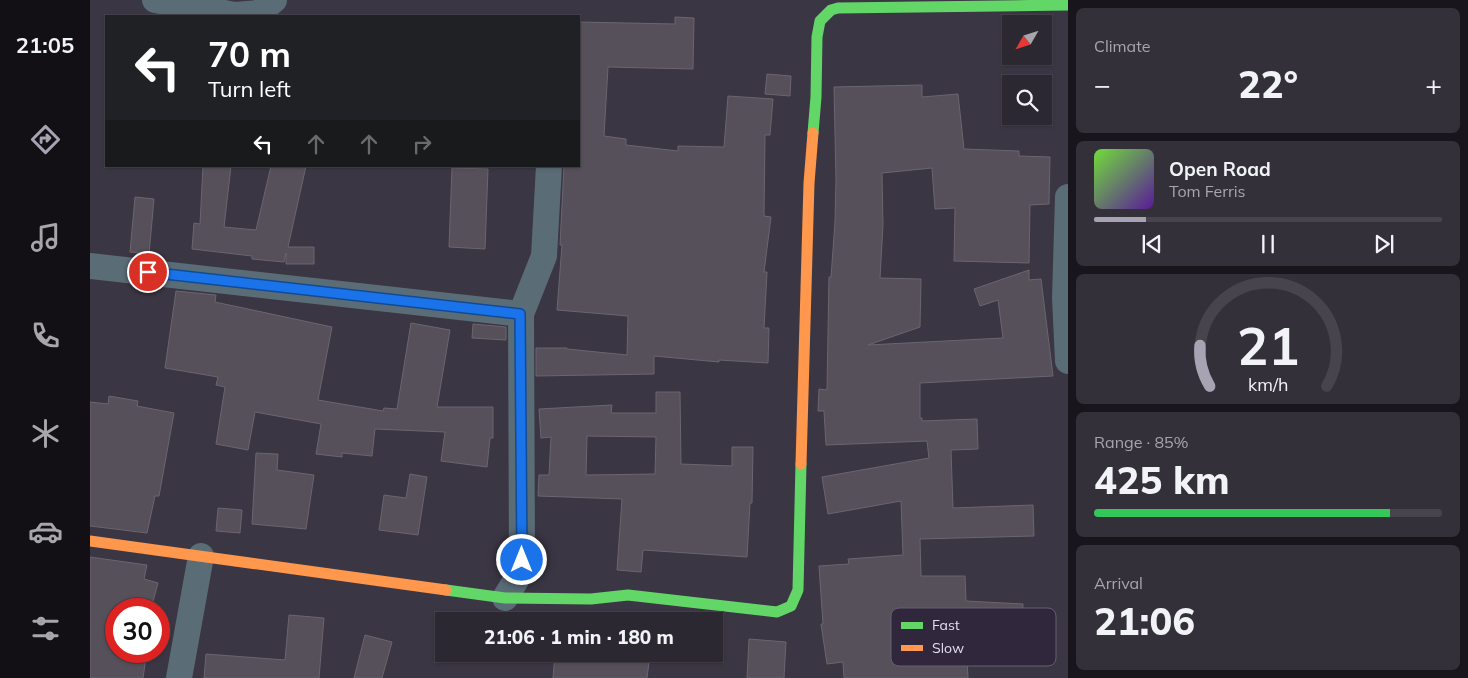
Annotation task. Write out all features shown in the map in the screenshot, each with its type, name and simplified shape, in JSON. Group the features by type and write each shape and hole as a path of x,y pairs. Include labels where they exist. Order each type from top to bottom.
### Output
{"street":[{"path":"155,0 235,15 259,13 274,0"},
{"path":"90,541 505,598 591,599 628,595 777,612 792,606 798,590 809,183 816,97 817,37 820,21 837,4 1068,5"},
{"path":"505,598 519,575 522,560 520,314 544,256 549,167"},
{"path":"1068,197 1066,298 1068,361"},
{"path":"90,266 520,314"},
{"path":"179,678 201,556"}],"building":[{"path":"675,17 694,18 693,69 608,67 604,136 626,139 626,145 678,151 678,146 724,147 728,96 773,99 770,135 765,135 764,216 771,217 764,272 767,272 764,328 769,328 768,363 719,360 719,362 654,356 654,374 536,376 536,348 567,348 627,355 628,316 557,310 562,245 560,245 564,167 580,167 580,22 675,24"},
{"path":"767,74 791,76 790,96 765,94"},
{"path":"922,85 922,97 958,94 964,149 1019,151 1019,156 1050,157 1049,204 1030,205 1029,263 954,261 955,208 935,209 932,168 882,173 883,225 880,278 921,279 920,327 868,345 1003,338 998,300 980,306 974,289 1029,270 1029,280 1041,279 1053,376 920,383 920,418 922,418 922,421 977,419 978,449 951,450 953,508 1033,505 1034,536 920,539 921,576 965,576 966,601 1023,604 1023,608 891,608 891,666 967,666 968,678 844,678 843,662 827,664 821,624 823,624 819,566 849,564 848,559 903,555 901,501 828,514 822,477 929,458 927,441 826,445 824,411 818,411 819,389 827,390 829,277 831,277 835,222 836,180 834,87"},
{"path":"203,167 231,167 224,227 256,230 271,167 306,167 288,247 314,247 314,264 286,264 286,253 284,262 252,259 252,256 192,249 194,223 200,224"},
{"path":"452,168 488,169 485,249 449,247"},
{"path":"135,197 154,199 149,254 130,252"},
{"path":"176,291 216,295 215,302 332,327 318,400 383,411 384,408 397,409 411,323 450,330 437,407 493,407 493,438 490,438 487,467 441,461 445,432 375,429 372,456 342,453 342,457 316,454 321,424 255,412 248,450 216,444 225,387 216,385 218,377 165,368"},
{"path":"473,324 506,327 506,340 472,338"},
{"path":"656,392 680,392 681,464 732,466 732,447 753,447 752,503 750,503 747,557 643,550 641,572 617,570 622,499 538,496 539,475 549,475 551,437 541,438 539,409 612,405 611,413 656,413","holes":["587,436 656,437 655,474 586,475"]},
{"path":"109,396 138,401 137,406 174,413 159,496 155,496 147,533 90,526 90,402 108,404"},
{"path":"256,453 278,454 277,470 314,475 306,529 252,524"},
{"path":"410,474 427,477 418,535 379,530 384,495 406,498"},
{"path":"218,508 242,510 240,533 216,531"},
{"path":"90,557 147,565 144,579 158,583 154,598 105,598 105,663 145,663 143,678 90,678"},
{"path":"289,615 324,618 319,678 204,678 206,654 285,660"},
{"path":"365,635 392,642 382,678 354,678"},
{"path":"749,639 786,642 784,678 747,678"},
{"path":"554,662 649,662 647,678 553,678"}],"traffic: fast":[{"path":"813,133 817,37 820,21 831,10 838,8 1068,5"},
{"path":"446,590 505,598 591,599 628,595 777,612 791,606 798,590 801,464"}],"traffic: slow":[{"path":"801,464 809,183 813,133"},
{"path":"90,541 446,590"}],"route":[{"path":"148,272 520,314 522,560"}]}
